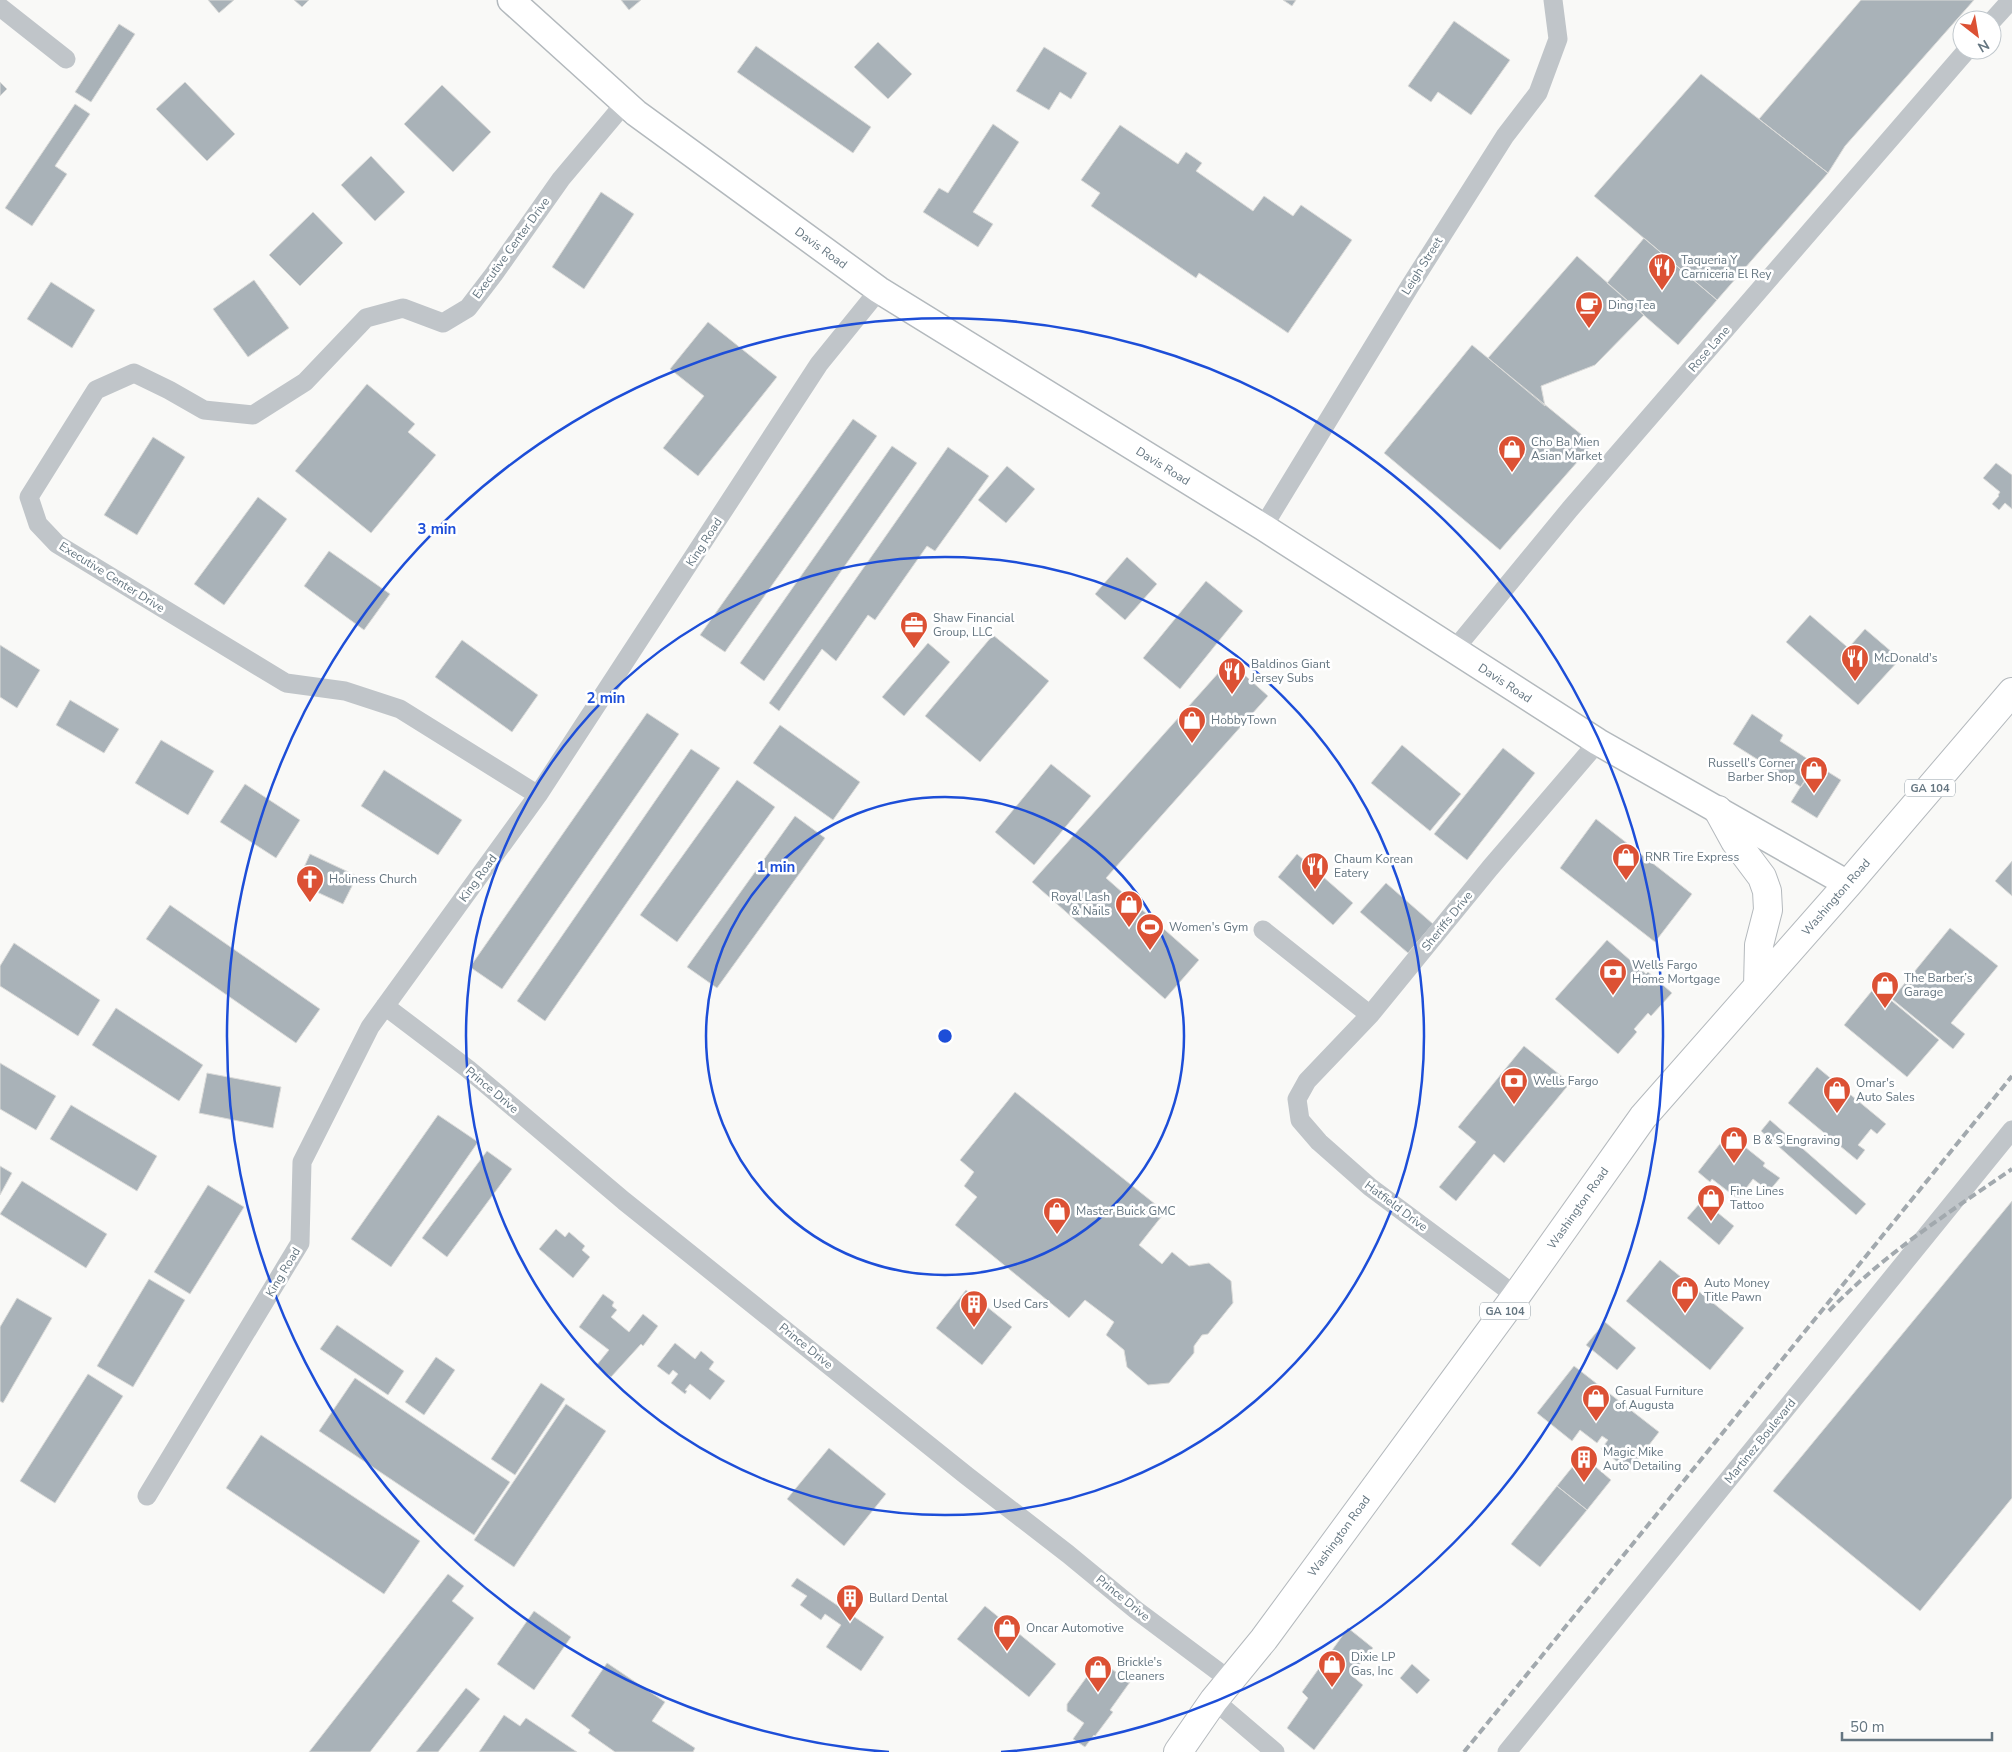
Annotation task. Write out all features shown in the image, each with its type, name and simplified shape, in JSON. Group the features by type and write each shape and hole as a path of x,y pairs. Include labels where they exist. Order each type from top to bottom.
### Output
{"main road":[{"name":"Davis Road","path":"511,0 625,103 879,290 1263,527 1598,742 1848,884"},
{"name":"Washington Road","path":"1178,1752 1516,1296 1643,1117 1848,884 2012,692"},
{"path":"1718,810 1735,842 1762,877 1767,890 1768,910 1760,945 1758,986"}],"street":[{"name":"Leigh Street","path":"1263,527 1410,286 1505,136 1538,93 1558,39 1553,0"},
{"path":"2002,10 2011,0"},
{"path":"0,6 66,59"},
{"name":"Rose Lane","path":"1454,650 1570,509 1959,60"},
{"name":"Executive Center Drive","path":"538,795 400,709 345,691 286,684 57,544 38,524 29,497 96,390 134,373 204,410 253,415 305,382 366,318 403,308 443,323 468,308 561,179 625,103"},
{"name":"King Road","path":"147,1496 300,1243 302,1162 370,1027 538,795 819,364 879,290"},
{"name":"Sheriffs Drive","path":"1297,1099 1307,1081 1370,1015 1490,868 1598,742"},
{"path":"1263,930 1370,1015"},
{"name":"Prince Drive","path":"385,1006 468,1069 624,1201 1136,1610 1222,1691 1275,1752"},
{"name":"Hatfield Drive","path":"1297,1099 1300,1120 1319,1142 1370,1187 1516,1296"},
{"name":"Martinez Boulevard","path":"1507,1752 2012,1130"}],"building":[{"path":"208,0 234,0 219,13"},
{"path":"294,0 309,0 302,7"},
{"path":"621,0 641,0 629,10"},
{"path":"1283,0 1296,0 1292,6"},
{"path":"1861,0 1974,0 1965,10 1952,10 1952,25 1845,146 1828,173 1759,119"},
{"path":"1454,21 1510,60 1471,115 1438,92 1431,102 1408,86"},
{"path":"119,24 135,34 91,102 75,92"},
{"path":"878,42 912,74 888,99 854,67"},
{"path":"756,46 871,127 853,153 737,72"},
{"path":"1044,47 1087,73 1071,99 1060,92 1049,110 1016,91"},
{"path":"1701,74 1828,173 1717,300 1594,196"},
{"path":"0,82 7,89 0,96"},
{"path":"185,82 235,134 207,161 156,109"},
{"path":"442,85 491,132 453,172 404,124"},
{"path":"75,104 90,114 55,166 67,174 32,226 5,208"},
{"path":"993,124 1019,142 973,212 993,224 978,247 923,212 939,188 948,193"},
{"path":"1120,125 1178,164 1186,152 1202,163 1196,171 1253,211 1264,196 1293,216 1301,205 1352,240 1288,333 1199,273 1196,278 1091,206 1100,193 1081,180"},
{"path":"371,156 405,192 375,221 341,185"},
{"path":"601,192 634,214 584,289 552,267"},
{"path":"313,212 343,243 300,286 269,255"},
{"name":"Taqueria Y Carniceria El Rey","path":"1644,238 1717,300 1678,345 1607,283"},
{"path":"1577,256 1644,315 1595,365 1541,386 1545,406 1488,358"},
{"path":"254,280 289,328 248,357 213,309"},
{"path":"51,282 95,310 72,348 27,319"},
{"path":"708,322 777,377 698,476 663,448 704,396 670,369"},
{"path":"1472,345 1593,444 1500,550 1384,453"},
{"path":"367,384 415,424 408,432 436,455 371,533 295,471"},
{"path":"853,419 877,436 725,652 700,635"},
{"path":"153,437 185,457 137,535 104,515"},
{"path":"892,446 917,463 764,681 740,663"},
{"path":"948,447 989,476 935,551 927,546 875,620 868,615 836,661 822,649 779,711 769,703"},
{"path":"1996,463 2012,475 2012,509 2005,503 1999,510 1992,504 2000,492 1983,478"},
{"path":"1007,466 1035,489 1006,523 978,500"},
{"path":"258,497 287,519 224,605 194,584"},
{"path":"329,551 390,594 364,630 304,586"},
{"path":"1127,557 1157,584 1125,620 1095,594"},
{"path":"1206,581 1243,611 1180,689 1143,658"},
{"name":"McDonald's","path":"1810,615 1853,652 1856,649 1851,645 1865,629 1900,659 1858,705 1786,642"},
{"path":"993,635 1049,681 980,762 925,716"},
{"path":"462,640 538,695 512,732 435,677"},
{"path":"928,643 950,662 904,716 882,697"},
{"path":"0,645 40,670 17,708 0,697"},
{"path":"1229,661 1268,696 1106,878 1199,960 1165,999 1032,882"},
{"path":"70,700 119,729 104,753 56,725"},
{"path":"647,713 679,734 502,989 470,967"},
{"path":"1752,714 1783,735 1780,741 1817,765 1801,787 1733,744"},
{"path":"780,725 860,782 833,820 753,763"},
{"path":"161,740 214,771 188,815 135,783"},
{"path":"1402,745 1461,794 1430,831 1371,783"},
{"path":"1503,748 1535,773 1467,860 1434,834"},
{"path":"691,749 720,768 545,1021 517,1001"},
{"path":"1051,764 1091,796 1034,865 995,832"},
{"name":"Russell's Corner Barber Shop","path":"1817,765 1841,780 1817,818 1791,802 1808,775 1810,776"},
{"path":"384,770 462,820 438,855 361,806"},
{"path":"737,780 775,807 677,942 640,915"},
{"path":"245,784 300,820 276,858 220,822"},
{"path":"795,816 825,838 717,988 687,967"},
{"name":"RNR Tire Express","path":"1596,819 1692,894 1655,942 1560,868"},
{"path":"310,854 357,876 343,904 297,883"},
{"name":"Chaum Korean Eatery","path":"1297,854 1353,903 1333,925 1278,877"},
{"path":"2012,861 2012,896 1995,881"},
{"path":"1386,883 1433,924 1408,953 1360,912"},
{"path":"170,905 320,1009 296,1043 146,939"},
{"path":"1950,928 1998,966 1951,1023 1965,1034 1953,1049 1892,999"},
{"name":"Wells Fargo Home Mortgage","path":"1607,940 1646,974 1648,972 1672,993 1651,1016 1648,1013 1634,1029 1637,1032 1618,1054 1555,999"},
{"path":"14,943 100,1000 78,1036 0,986 0,966"},
{"path":"1875,987 1939,1040 1907,1077 1844,1025"},
{"path":"116,1008 203,1065 179,1101 92,1045"},
{"name":"Wells Fargo","path":"1524,1046 1570,1083 1504,1163 1494,1154 1456,1201 1439,1187 1476,1142 1458,1127"},
{"path":"0,1063 56,1096 36,1130 0,1109"},
{"name":"Omar's Auto Sales","path":"1817,1067 1886,1124 1877,1134 1871,1129 1858,1145 1865,1150 1857,1160 1788,1103"},
{"path":"207,1073 281,1087 273,1128 199,1113"},
{"name":"Master Buick GMC","path":"1015,1092 1165,1212 1139,1245 1162,1264 1172,1252 1189,1266 1209,1263 1231,1281 1233,1303 1208,1334 1202,1335 1194,1346 1194,1353 1169,1383 1148,1385 1127,1367 1124,1350 1106,1335 1114,1322 1085,1300 1069,1318 955,1225 977,1197 964,1186 974,1172 960,1160"},
{"path":"71,1105 157,1156 137,1191 50,1139"},
{"path":"438,1115 478,1142 391,1267 351,1239"},
{"path":"1770,1120 1866,1204 1856,1215 1761,1131"},
{"name":"B & S Engraving","path":"1730,1131 1742,1140 1740,1143 1765,1163 1763,1166 1780,1178 1769,1191 1753,1179 1738,1199 1712,1179 1710,1182 1698,1172"},
{"path":"487,1151 512,1169 447,1257 422,1238"},
{"path":"0,1166 12,1173 0,1195"},
{"path":"22,1181 107,1234 86,1268 0,1214"},
{"path":"208,1185 244,1207 190,1294 154,1272"},
{"path":"2012,1201 2012,1498 1920,1611 1773,1491"},
{"name":"Fine Lines Tattoo","path":"1700,1203 1705,1207 1707,1204 1734,1226 1719,1245 1687,1218"},
{"path":"556,1229 565,1237 569,1232 585,1246 582,1250 590,1257 573,1278 539,1249"},
{"name":"Auto Money Title Pawn","path":"1660,1260 1744,1328 1710,1370 1626,1301"},
{"path":"149,1279 185,1300 133,1387 97,1366"},
{"name":"Used Cars","path":"966,1290 1012,1327 982,1365 936,1328"},
{"path":"603,1294 614,1302 612,1306 617,1310 611,1317 629,1332 643,1314 658,1326 643,1346 641,1344 611,1377 596,1366 609,1350 579,1327"},
{"path":"17,1298 52,1318 3,1403 0,1401 0,1327"},
{"path":"1605,1322 1636,1348 1617,1370 1586,1345"},
{"path":"337,1325 404,1371 388,1395 320,1349"},
{"path":"675,1343 695,1359 701,1351 714,1362 709,1369 725,1381 710,1400 690,1384 685,1390 687,1391 685,1394 671,1383 678,1374 673,1370 669,1375 657,1366"},
{"path":"436,1357 455,1370 424,1415 405,1402"},
{"name":"Casual Furniture of Augusta","path":"1574,1366 1659,1432 1629,1471 1601,1449 1608,1440 1602,1436 1597,1443 1580,1430 1572,1441 1537,1413"},
{"path":"88,1374 123,1396 55,1503 20,1481"},
{"path":"355,1378 510,1482 474,1535 319,1431"},
{"path":"541,1383 565,1399 515,1475 491,1459"},
{"path":"566,1404 606,1431 514,1567 474,1540"},
{"path":"261,1435 420,1541 384,1594 226,1488"},
{"path":"829,1448 886,1494 844,1546 787,1499"},
{"name":"Magic Mike Auto Detailing","path":"1582,1455 1611,1480 1587,1510 1557,1486"},
{"path":"1557,1486 1587,1510 1540,1567 1511,1544"},
{"path":"448,1574 464,1586 452,1601 474,1618 370,1752 309,1752"},
{"name":"Bullard Dental","path":"797,1578 884,1637 861,1671 826,1647 841,1625 825,1614 821,1620 800,1605 807,1596 791,1586"},
{"name":"Oncar Automotive","path":"985,1606 1056,1664 1029,1697 957,1639"},
{"path":"534,1611 571,1637 534,1690 497,1664"},
{"name":"Dixie LP Gas, Inc","path":"1348,1628 1373,1648 1351,1675 1363,1685 1314,1750 1287,1728 1308,1698 1302,1692"},
{"name":"Brickle's Cleaners","path":"1099,1660 1130,1682 1110,1710 1113,1712 1085,1747 1073,1739 1084,1723 1067,1711 1067,1704"},
{"path":"607,1663 665,1702 652,1721 695,1748 693,1752 615,1752 588,1733 590,1730 571,1716"},
{"path":"1412,1664 1430,1680 1417,1694 1400,1678"},
{"path":"466,1688 480,1699 438,1752 416,1752"},
{"path":"504,1715 520,1726 526,1718 577,1752 479,1752"}],"railway":[{"path":"1464,1752 2012,1076"},
{"path":"1829,1311 1871,1271 1894,1253 1940,1218 2012,1169"}],"place":[{"name":"Taqueria Y Carniceria El Rey","path":"1662,291"},
{"name":"Ding Tea","path":"1589,329"},
{"name":"Cho Ba Mien Asian Market","path":"1512,473"},
{"name":"Shaw Financial Group, LLC","path":"914,649"},
{"name":"McDonald's","path":"1855,682"},
{"name":"Baldinos Giant Jersey Subs","path":"1232,695"},
{"name":"HobbyTown","path":"1192,744"},
{"name":"Russell's Corner Barber Shop","path":"1814,794"},
{"name":"RNR Tire Express","path":"1626,881"},
{"name":"Chaum Korean Eatery","path":"1315,890"},
{"name":"Holiness Church","path":"310,903"},
{"name":"Royal Lash & Nails","path":"1129,928"},
{"name":"Women's Gym","path":"1150,951"},
{"name":"Wells Fargo Home Mortgage","path":"1613,996"},
{"name":"The Barber’s Garage","path":"1885,1009"},
{"name":"Wells Fargo","path":"1514,1105"},
{"name":"Omar's Auto Sales","path":"1837,1114"},
{"name":"B & S Engraving","path":"1734,1164"},
{"name":"Fine Lines Tattoo","path":"1711,1222"},
{"name":"Master Buick GMC","path":"1057,1235"},
{"name":"Auto Money Title Pawn","path":"1685,1314"},
{"name":"Used Cars","path":"974,1328"},
{"name":"Casual Furniture of Augusta","path":"1596,1422"},
{"name":"Magic Mike Auto Detailing","path":"1584,1483"},
{"name":"Bullard Dental","path":"850,1622"},
{"name":"Oncar Automotive","path":"1007,1652"},
{"name":"Dixie LP Gas, Inc","path":"1332,1688"},
{"name":"Brickle's Cleaners","path":"1098,1693"}]}
